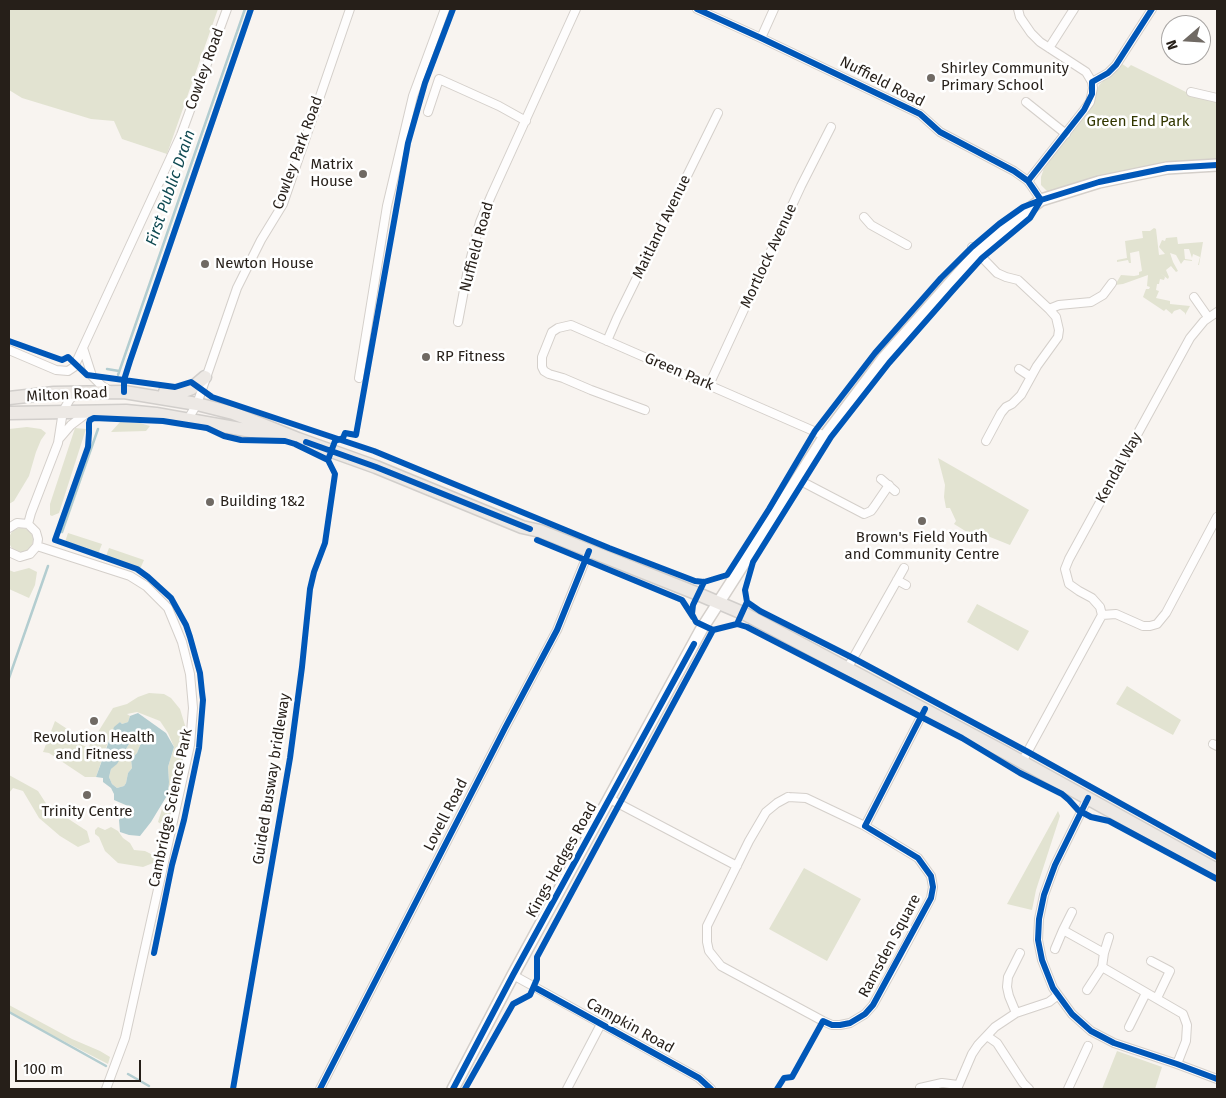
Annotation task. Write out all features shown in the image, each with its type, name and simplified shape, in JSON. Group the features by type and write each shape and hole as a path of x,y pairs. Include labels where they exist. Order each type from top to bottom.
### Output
{"main road":[{"path":"138,393 148,391 181,392 192,388 205,377"},
{"name":"Milton Road","path":"9,398 54,393 111,392 138,393 197,404 233,413 376,467 522,527 589,551 745,614 1022,762 1217,870"},
{"path":"9,403 44,402 60,407 63,411"},
{"path":"197,404 199,410 204,414 240,423 252,431"},
{"name":"Milton Road","path":"9,413 126,411 188,419 298,439"}],"street":[{"name":"Cowley Road","path":"9,350 62,371 68,371 76,364 181,135 228,9"},
{"name":"Cowley Park Road","path":"188,419 197,404 237,288 261,240 283,204 350,9"},
{"path":"359,378 387,206 413,96 445,9"},
{"name":"Nuffield Road","path":"458,322 468,269 480,222 490,196 576,9"},
{"name":"Nuffield Road","path":"697,9 920,114 940,132 1014,171 1028,181 1041,200"},
{"path":"761,38 774,9"},
{"path":"1018,9 1020,17 1027,28 1049,48 1079,66 1086,72 1092,82 1090,102 1028,181"},
{"path":"1049,48 1074,9"},
{"path":"1092,82 1108,73 1116,65 1152,9"},
{"path":"428,112 439,78 500,106 526,121"},
{"path":"1191,92 1217,98"},
{"path":"1026,102 1066,134"},
{"name":"Maitland Avenue","path":"608,341 621,309 718,113"},
{"name":"Mortlock Avenue","path":"709,385 831,127"},
{"path":"1041,200 1099,182 1159,170 1217,165"},
{"name":"Kings Hedges Road","path":"453,1089 701,630 825,436 883,359 974,250 1041,200"},
{"path":"864,217 871,225 908,245"},
{"path":"974,250 997,273 1018,280 1050,309 1058,322 1059,330 1058,337 1021,395 1001,413 986,441"},
{"path":"1050,309 1059,305 1087,303 1103,294 1112,283"},
{"path":"1103,294 1109,302"},
{"path":"1194,297 1208,317"},
{"name":"Kendal Way","path":"1102,615 1100,607 1092,598 1079,592 1069,584 1065,569 1190,338 1208,317 1217,312"},
{"name":"Green Park","path":"645,410 549,374 542,366 542,357 552,332 570,324 825,436"},
{"path":"83,348 92,376 111,392"},
{"path":"1019,369 1031,377"},
{"path":"201,390 205,400 213,408"},
{"path":"28,524 59,440 63,411 70,399 79,393"},
{"path":"59,440 81,416 92,411"},
{"path":"797,479 864,514 871,511 888,485"},
{"path":"881,479 895,491"},
{"path":"1022,762 1102,615 1116,614 1143,626 1157,624 1166,613 1217,518"},
{"path":"9,528 17,523 28,524 36,532 38,539 37,546 30,554 14,556 9,552"},
{"name":"Cambridge Science Park","path":"37,546 130,576 146,586 168,608 182,642 190,674 193,708 190,745 125,1038 106,1089"},
{"name":"Lovell Road","path":"320,1089 491,754 557,630 589,551"},
{"path":"847,668 904,568"},
{"path":"897,580 906,585"},
{"path":"865,826 924,709"},
{"name":"Ramsden Square","path":"788,797 806,798 865,826 918,858 928,870 933,887 931,898 873,1005 865,1014 850,1023 840,1026 832,1025 721,966 709,951 707,926 766,812 777,803 788,797"},
{"path":"1088,798 1053,872 1044,895 1039,919 1038,940 1042,960 1058,996 1072,1014 1092,1031 1114,1043 1177,1064 1217,1080"},
{"path":"610,799 737,866"},
{"path":"1055,949 1072,912"},
{"path":"1063,930 1104,953"},
{"path":"1088,990 1102,966 1109,937"},
{"path":"1016,1013 1007,987 1013,960 1020,953"},
{"path":"1151,960 1170,971 1157,998"},
{"path":"1102,966 1183,1014 1187,1025 1186,1040 1177,1064"},
{"name":"Campkin Road","path":"513,975 699,1078 711,1089"},
{"path":"1129,1027 1146,992"},
{"path":"920,1088 942,1083 957,1087 972,1054 995,1027 1016,1013 1049,1002 1058,996"},
{"path":"566,1089 601,1024"},
{"path":"987,1036 998,1043 1023,1083 1029,1089"},
{"path":"1068,1089 1088,1046"}],"green space":[{"path":"9,9 218,9 167,154 122,139 114,121 91,119 22,98 9,90"},
{"name":"Green End Park","path":"1121,63 1128,68 1131,65 1188,93 1217,101 1217,161 1098,179 1048,192 1041,185 1044,168 1093,102 1099,85 1112,75"},
{"path":"1154,228 1156,229 1159,255 1165,254 1159,247 1162,240 1165,241 1166,238 1177,237 1178,244 1203,242 1199,265 1200,257 1193,254 1192,258 1189,249 1184,249 1185,259 1192,261 1184,260 1181,264 1176,255 1170,253 1178,271 1176,272 1171,266 1166,270 1168,279 1160,273 1165,277 1164,280 1160,279 1159,284 1157,284 1156,290 1159,291 1156,298 1170,301 1170,304 1190,306 1185,315 1180,309 1172,314 1166,309 1164,311 1143,297 1146,289 1150,287 1147,286 1148,275 1115,285 1121,275 1134,276 1139,275 1139,272 1142,271 1139,251 1130,253 1131,263 1128,260 1117,262 1117,260 1127,258 1125,241 1143,238 1142,231 1150,231"},
{"path":"120,422 140,423 150,426 146,431 111,432"},
{"path":"27,427 41,429 46,433 36,452 29,476 14,501 9,504 9,429"},
{"path":"75,428 86,429 59,513 52,516 50,515 50,504"},
{"path":"938,458 1029,510 1010,545 985,535 967,532 954,524 956,521 950,508 946,508 944,497 945,485"},
{"path":"21,528 30,531 33,540 30,549 21,552 12,549 9,540 12,531"},
{"path":"68,533 102,544 98,554 65,542"},
{"path":"109,548 144,560 140,569 106,556"},
{"path":"29,568 37,572 35,585 29,598 9,589 9,570 14,572"},
{"path":"977,604 1029,631 1018,651 967,622"},
{"path":"1127,686 1181,720 1173,735 1116,704"},
{"path":"149,693 164,694 171,698 180,709 188,735 174,807 167,828 158,822 167,800 168,767 174,747 160,721 137,712 127,714 130,716 128,722 122,724 120,722 111,733 96,777 85,777 49,753 43,752 55,721 75,734 72,739 88,748 113,708 127,704"},
{"path":"135,734 139,735 141,743 137,753 131,759 132,768 128,773 126,783 124,786 117,788 112,784 109,777 111,769"},
{"path":"9,775 38,791 47,805 87,831 90,842 78,847 60,836 39,818 23,791 13,788 9,793"},
{"path":"1058,811 1060,816 1036,890 1032,910 1007,904"},
{"path":"98,827 105,830 111,827 130,843 134,850 145,851 159,858 143,867 118,863 105,851 99,837 95,834 95,830"},
{"path":"804,868 861,899 827,961 769,929"},
{"path":"9,1005 72,1039 100,1051 110,1057 108,1064 9,1013"},
{"path":"1117,1051 1162,1067 1155,1089 1102,1089"}],"water":[{"path":"138,713 166,733 174,747 168,767 168,794 140,836 120,832 119,820 128,806 114,800 111,788 103,782 103,778 96,777 114,727 120,722 122,724 128,722 130,716","holes":["135,734 139,735 141,743 137,753 131,759 132,768 128,773 126,783 124,786 117,788 112,784 109,777 111,769 117,764"]}],"waterway":[{"name":"First Public Drain","path":"118,375 245,9"},
{"path":"107,369 119,371"},
{"path":"62,532 98,429"},
{"name":"First Public Drain","path":"9,678 48,566"},
{"name":"First Public Drain","path":"9,1012 106,1066"},
{"path":"128,1074 149,1086"}],"cycle path":[{"path":"124,392 124,380 130,361 251,9"},
{"path":"328,460 335,441 343,438 345,433 356,435 408,143 425,83 453,9"},
{"path":"697,9 920,114 940,132 1014,171 1028,181 1041,200"},
{"path":"1028,181 1084,110 1092,94 1092,82 1108,73 1116,65 1152,9"},
{"path":"87,375 175,387 191,382 212,397 374,451 609,548 695,581 704,582 727,575 815,431 875,353 941,278 972,247 999,224 1023,207 1099,182 1167,168 1217,165"},
{"path":"737,624 747,602 745,590 753,562 831,437 889,363 954,289 982,258 1030,218 1041,200"},
{"path":"9,341 62,360 68,357 87,375"},
{"name":"Guided Busway bridleway","path":"154,953 199,748 203,700 200,673 186,625 171,598 137,569 55,540 88,447 89,423 94,418 163,421 207,428 224,436 241,440 285,441 328,460 335,474 325,543 310,589 290,758 233,1089"},
{"path":"306,442 376,467 530,529"},
{"path":"537,540 682,600 693,617"},
{"path":"320,1089 557,630 589,551"},
{"path":"704,582 693,605 692,614 696,622 713,630 737,624 747,627 962,738 1020,773 1062,794 1078,810 1091,817 1109,821 1217,879"},
{"path":"747,602 760,611 853,658 1028,752 1217,857"},
{"path":"465,1089 513,1004 530,995 537,979 537,957 713,630"},
{"path":"453,1089 513,975 694,644"},
{"path":"777,1089 784,1078 792,1077 823,1021 832,1025 850,1023 865,1014 873,1005 931,898 933,887 931,876 918,858 865,826 925,709"},
{"path":"1088,798 1055,865 1044,895 1039,919 1038,940 1042,960 1053,988 1072,1014 1091,1031 1114,1043 1217,1079"},
{"path":"534,987 699,1078 711,1089"}],"place":[{"name":"Shirley Community Primary School","path":"931,78"},
{"name":"Matrix House","path":"363,174"},
{"name":"Newton House","path":"205,264"},
{"name":"RP Fitness","path":"426,357"},
{"name":"Building 1&2","path":"210,502"},
{"name":"Brown's Field Youth and Community Centre","path":"922,521"},
{"name":"Revolution Health and Fitness","path":"94,721"},
{"name":"Trinity Centre","path":"87,795"}]}
